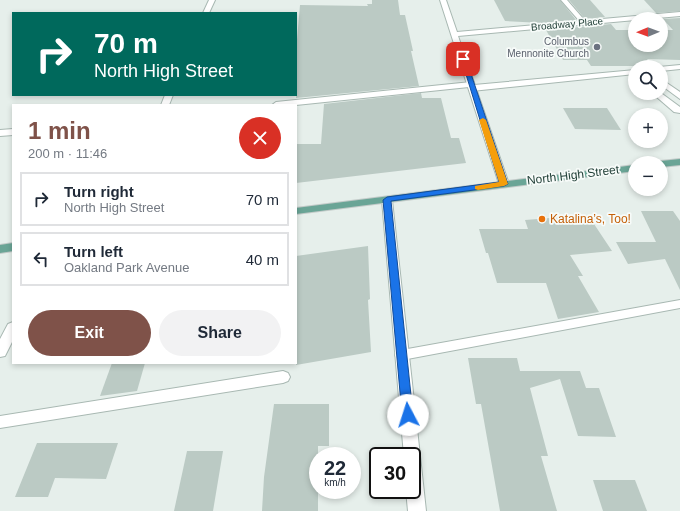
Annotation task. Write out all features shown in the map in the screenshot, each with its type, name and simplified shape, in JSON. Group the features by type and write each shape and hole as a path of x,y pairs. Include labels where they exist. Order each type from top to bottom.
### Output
{"main road":[{"path":"668,163 680,162"},
{"name":"North High Street","path":"297,211 628,169"},
{"path":"0,249 12,247"}],"street":[{"path":"206,12 212,0"},
{"path":"444,0 504,184"},
{"path":"564,0 584,23"},
{"name":"Broadway Place","path":"455,34 680,14"},
{"path":"668,69 680,68"},
{"path":"286,104 472,86 628,73"},
{"path":"668,87 680,96"},
{"path":"665,100 677,110 680,110"},
{"path":"0,133 12,132"},
{"path":"387,200 411,447"},
{"path":"402,355 680,304"},
{"path":"6,347 12,330"},
{"path":"0,422 283,377"},
{"path":"416,499 417,511"}],"building":[{"path":"372,0 398,0 400,15 405,15 419,86 296,98 297,40 300,5 368,6 367,4 372,4"},
{"path":"494,0 560,0 576,20 542,23 505,21"},
{"path":"569,0 590,0 605,17 585,19"},
{"path":"644,0 680,0 680,11 655,12"},
{"path":"680,18 680,60 628,60 628,66 591,66 587,60 563,60 546,30 611,24 616,30 628,30 628,52 668,52 668,30 673,30 668,24 668,19"},
{"path":"421,93 422,98 441,98 451,138 459,138 466,163 297,183 297,144 321,144 324,104"},
{"path":"563,108 607,108 621,130 575,129"},
{"path":"641,211 673,211 680,221 680,290 665,259 628,264 616,242 656,242"},
{"path":"588,215 612,251 570,255 583,276 578,276 599,312 558,319 546,283 497,283 479,229 528,229 525,220"},
{"path":"368,246 370,299 368,300 371,352 296,365 297,256"},
{"path":"468,358 517,358 520,371 580,371 586,388 599,388 616,437 578,436 560,379 530,388 548,456 541,456 557,511 500,511 481,404 476,404"},
{"path":"112,364 145,364 137,391 100,396"},
{"path":"274,404 329,404 329,446 309,447 309,499 318,499 318,511 262,511 264,477"},
{"path":"37,443 118,443 106,479 55,478 48,497 15,497"},
{"path":"187,451 223,451 213,511 174,511"},
{"path":"593,480 635,480 647,511 603,511"}],"slow traffic":[{"path":"478,187 504,184 483,120"}],"place":[{"name":"Columbus Mennonite Church","path":"597,47"},
{"name":"Katalina’s, Too!","path":"542,219"}],"route":[{"path":"408,415 387,200 504,184 463,59"}]}
